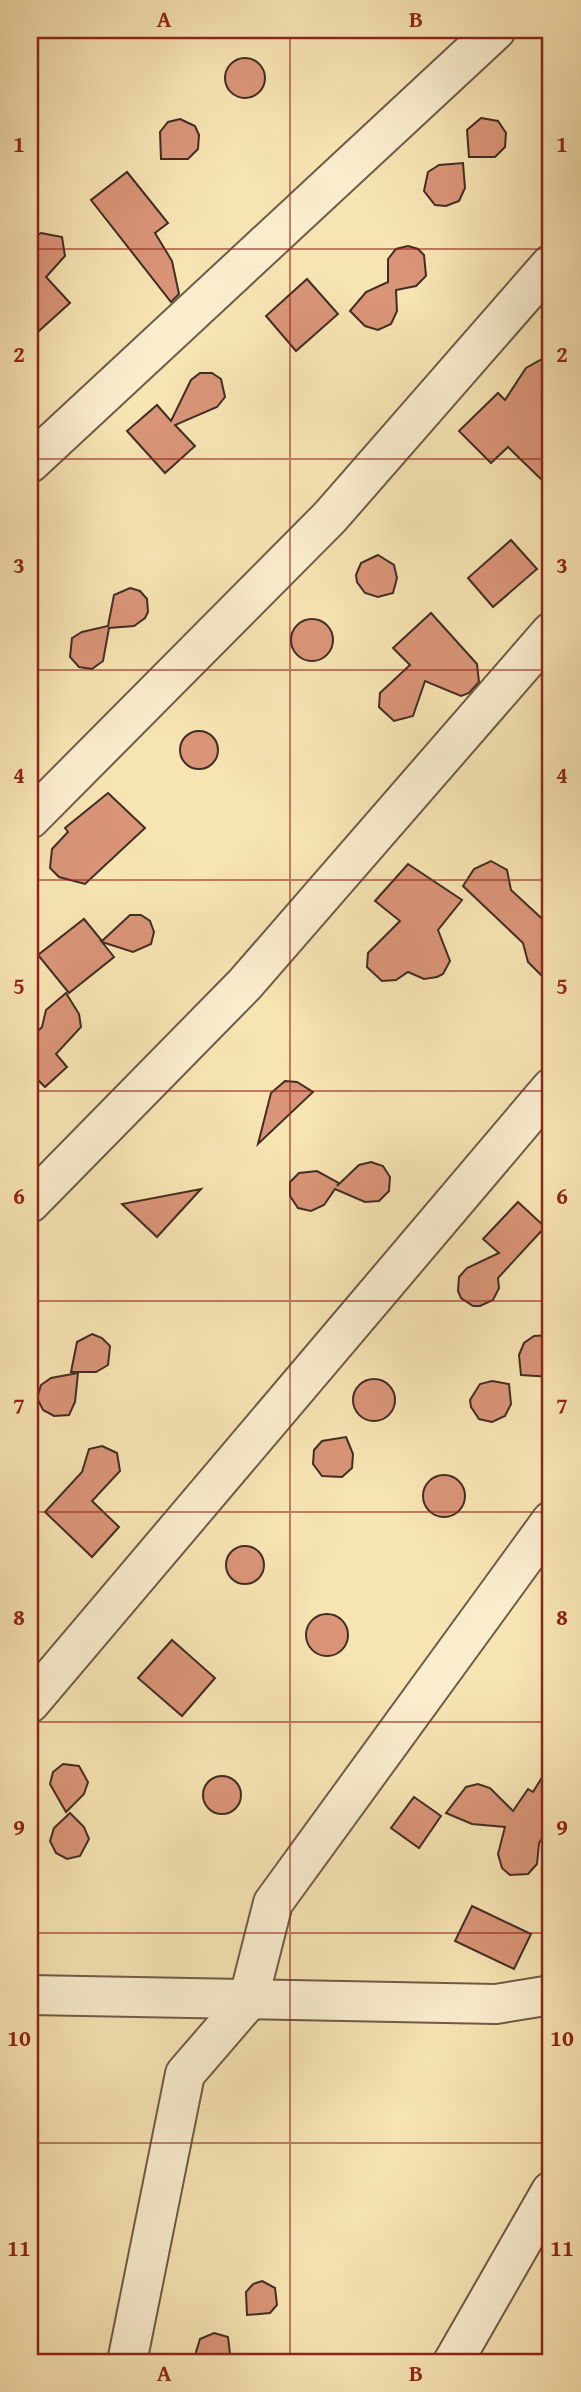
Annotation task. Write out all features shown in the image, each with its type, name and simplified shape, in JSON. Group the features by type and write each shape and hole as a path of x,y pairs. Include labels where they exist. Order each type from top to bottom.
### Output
{"street":[{"path":"30,463 496,30"},
{"path":"30,818 330,517 551,264"},
{"path":"30,1203 245,984 551,632"},
{"path":"30,1703 551,1088"},
{"path":"127,2362 185,2074 248,2001 273,1903 551,1521"},
{"path":"30,1995 496,2004 551,1995"},
{"path":"453,2362 551,2191"}],"building":[{"path":"245,58 253,59 259,64 264,70 264,86 259,92 253,97 245,98 237,97 231,92 226,86 225,78 226,70 231,64 237,59"},
{"path":"481,118 498,121 506,133 505,147 495,157 469,157 467,130"},
{"path":"180,119 195,126 199,135 198,149 188,159 161,159 160,132 168,122"},
{"path":"463,163 465,188 459,201 446,206 435,205 424,191 428,172 439,165"},
{"path":"127,172 168,223 155,233 172,261 179,294 171,302 91,200"},
{"path":"41,233 62,237 65,256 46,277 70,303 30,339 30,240"},
{"path":"408,246 418,249 424,255 426,276 416,286 396,290 397,311 391,324 378,330 365,326 350,311 366,292 388,282 388,259 396,249"},
{"path":"307,279 338,314 296,351 266,316"},
{"path":"551,354 551,489 508,447 491,463 459,431 498,393 505,400 526,368"},
{"path":"200,373 212,373 221,379 225,397 217,407 175,425 195,446 165,473 127,431 157,405 171,421 191,380"},
{"path":"511,540 537,569 493,607 468,578"},
{"path":"378,555 394,565 397,578 393,593 378,597 365,593 357,582 356,575 361,563"},
{"path":"130,588 140,591 147,599 148,612 145,618 134,626 109,628 103,661 92,669 79,667 70,657 72,638 82,632 108,626 114,595"},
{"path":"431,613 477,664 479,682 469,693 461,696 425,681 413,716 394,721 379,707 380,693 410,665 393,648"},
{"path":"312,619 327,625 333,640 327,655 312,661 297,655 291,640 297,625"},
{"path":"199,731 212,737 218,750 212,763 199,769 186,763 180,750 186,737"},
{"path":"108,793 145,828 85,884 59,877 50,868 52,849 68,832 65,828"},
{"path":"491,861 507,870 511,890 551,927 551,985 528,962 523,943 463,886 474,869"},
{"path":"408,864 462,900 438,930 450,961 443,974 437,977 424,979 408,972 396,980 382,981 367,967 368,953 400,921 375,901"},
{"path":"130,915 141,915 150,921 154,932 151,944 133,952 102,942 114,957 69,993 38,955 84,919 102,941"},
{"path":"66,993 79,1014 81,1027 56,1054 67,1067 45,1087 33,1075 30,1079 30,1026 36,1033 42,1027 46,1010"},
{"path":"285,1081 297,1082 313,1092 258,1144 271,1093"},
{"path":"371,1162 383,1166 390,1177 389,1191 379,1201 365,1202 335,1189 324,1205 311,1211 298,1208 290,1196 290,1182 299,1173 317,1171 339,1183 337,1186 359,1165"},
{"path":"201,1189 157,1237 122,1204"},
{"path":"518,1202 545,1227 498,1278 499,1288 493,1300 473,1306 461,1298 458,1291 459,1277 467,1268 499,1253 483,1239"},
{"path":"92,1334 102,1338 110,1346 108,1365 96,1372 71,1372 77,1342"},
{"path":"551,1335 551,1377 521,1375 519,1355 524,1343 534,1336"},
{"path":"78,1373 75,1402 69,1415 54,1416 43,1410 37,1398 41,1385 51,1378"},
{"path":"374,1379 389,1385 395,1400 389,1415 374,1421 359,1415 353,1400 359,1385"},
{"path":"492,1381 509,1384 511,1404 505,1416 492,1422 479,1419 470,1400 480,1384"},
{"path":"346,1437 353,1454 352,1468 342,1477 322,1476 313,1464 314,1450 322,1441"},
{"path":"102,1446 117,1453 120,1471 92,1501 119,1527 92,1557 45,1512 82,1472 89,1449"},
{"path":"444,1475 458,1482 465,1496 458,1510 444,1517 430,1510 423,1496 430,1482"},
{"path":"245,1546 258,1552 264,1565 258,1578 245,1584 232,1578 226,1565 232,1552"},
{"path":"327,1614 342,1620 348,1635 342,1650 327,1656 312,1650 306,1635 312,1620"},
{"path":"172,1640 215,1678 182,1716 138,1678"},
{"path":"551,1763 551,1825 539,1843 537,1864 528,1874 510,1875 502,1868 498,1854 505,1827 472,1824 446,1813 466,1787 478,1784 490,1788 513,1811 528,1789 533,1792"},
{"path":"63,1764 79,1766 88,1782 84,1794 66,1812 50,1784 53,1772"},
{"path":"222,1776 235,1782 241,1795 235,1808 222,1814 209,1808 203,1795 209,1782"},
{"path":"414,1797 441,1816 419,1848 391,1828"},
{"path":"70,1813 84,1827 89,1839 80,1856 67,1859 56,1853 50,1841 54,1828"},
{"path":"472,1906 531,1934 514,1969 455,1941"},
{"path":"262,2281 275,2288 277,2305 270,2313 247,2315 246,2292 253,2284"},
{"path":"214,2333 228,2337 231,2362 193,2362 200,2339"}]}
